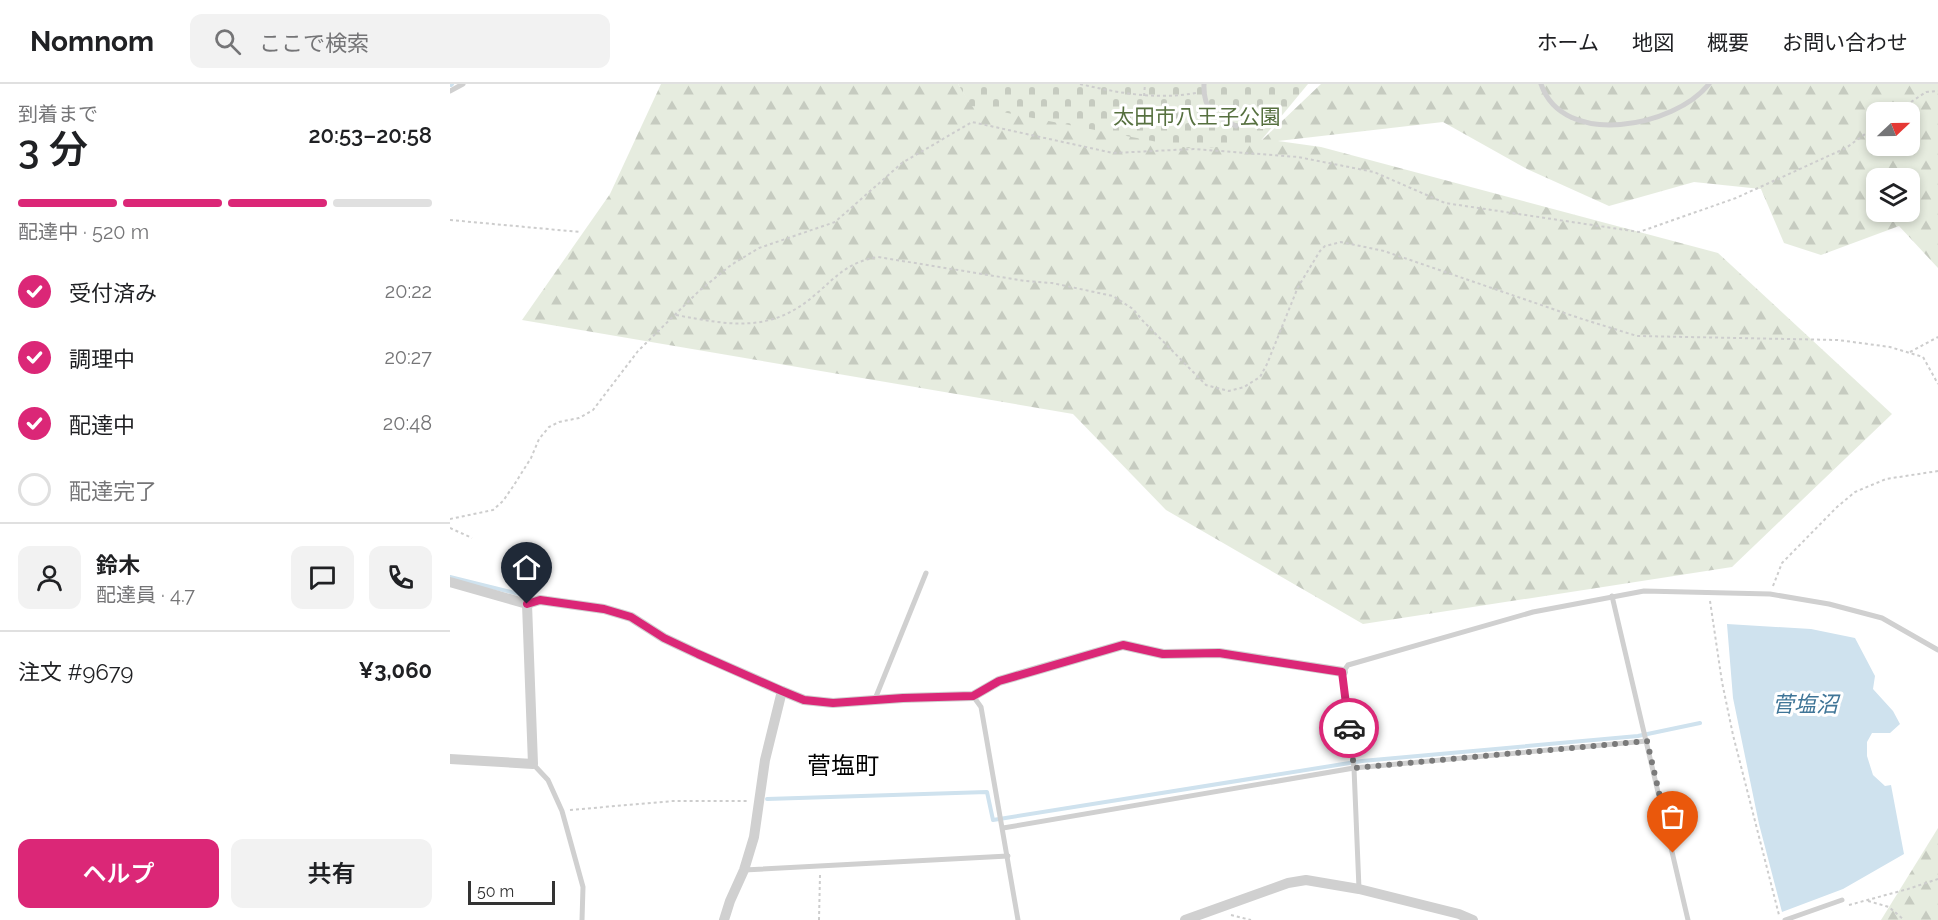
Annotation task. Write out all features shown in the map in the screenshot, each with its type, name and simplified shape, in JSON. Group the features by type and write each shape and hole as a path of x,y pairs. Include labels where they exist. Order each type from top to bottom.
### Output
{"street":[{"path":"450,582 527,604 540,600 604,609 631,617 664,638 782,691 804,700 833,703 875,699 973,696 999,681 1123,645 1163,654 1219,653 1342,672"},
{"path":"450,759 533,765 527,604"},
{"path":"724,920 744,870 754,837 765,760 782,691"},
{"path":"1185,920 1288,883 1306,880 1359,890 1459,914 1473,920"}],"lane":[{"path":"450,91 463,84"},
{"path":"1204,84 1205,99 1209,110 1216,117 1236,126"},
{"path":"1541,84 1545,95 1557,108 1578,120 1598,125 1631,122 1662,114 1692,100 1708,84"},
{"path":"875,699 926,573"},
{"path":"1359,890 1354,768 1342,672 1348,665 1533,612 1644,591 1770,594 1829,604 1882,618 1938,650"},
{"path":"1612,596 1688,920"},
{"path":"973,696 981,707 1018,920"},
{"path":"1003,828 1354,768 1647,741"},
{"path":"533,765 548,780 562,811 583,887 582,920"},
{"path":"744,870 1008,856"},
{"path":"1785,920 1842,900"}],"path":[{"path":"1080,84 1144,96 1166,97 1188,94"},
{"path":"1144,96 1145,84"},
{"path":"1911,102 1926,92 1938,91"},
{"path":"450,519 493,510 497,507 514,486 531,458 539,439 549,427 579,418 593,410 638,351 699,291 731,265 759,249 835,222 902,163 972,122 1113,153 1194,149 1298,157 1374,172 1445,203 1639,232 1736,198 1846,148 1866,133"},
{"path":"450,220 580,232"},
{"path":"675,315 746,325 776,320 801,307 842,270 878,256 1025,281 1052,283 1113,296 1133,309 1206,385 1223,390 1237,390 1260,377 1298,287 1320,251 1325,246 1341,242 1405,257 1499,291 1637,336 1827,339 1863,342 1910,352 1923,357 1938,384"},
{"path":"1910,352 1938,337"},
{"path":"1770,594 1782,562 1855,492 1870,484 1938,471"},
{"path":"450,528 472,537"},
{"path":"1709,593 1722,682 1733,735 1781,920"},
{"path":"562,811 673,801 759,801"},
{"path":"819,920 820,866"},
{"path":"1842,900 1848,905 1938,879"},
{"path":"1865,901 1889,907 1904,920"},
{"path":"1222,908 1228,915 1251,920"}],"green space":[{"path":"661,84 958,84 972,106 1262,140 1321,84 1938,84 1938,268 1899,226 1821,255 1784,243 1761,189 1694,182 1609,206 1527,169 1443,122 1278,141 1321,147 1718,253 1892,414 1732,567 1363,624 1166,510 1073,414 522,320 610,194"},
{"name":"太田市八王子公園","path":"958,84 1308,84 1259,143 1194,149 971,106"},
{"path":"1938,828 1938,920 1881,920"}],"water":[{"name":"菅塩沼","path":"1727,624 1811,629 1855,638 1875,676 1873,689 1893,711 1900,724 1890,733 1872,733 1867,742 1867,756 1873,775 1885,786 1891,785 1904,854 1843,889 1782,912 1759,824 1733,698"}],"waterway":[{"path":"450,577 527,596"},
{"path":"767,799 987,792 993,820 1362,761 1638,736 1700,723"}],"way so far":[{"path":"1349,728 1354,768 1647,741 1673,853"}],"district":[{"name":"菅塩町","path":"843,765"}],"route":[{"path":"527,604 540,600 604,609 631,617 664,638 782,691 804,700 833,703 875,699 973,696 999,681 1123,645 1163,654 1219,653 1342,672 1349,728"}]}
